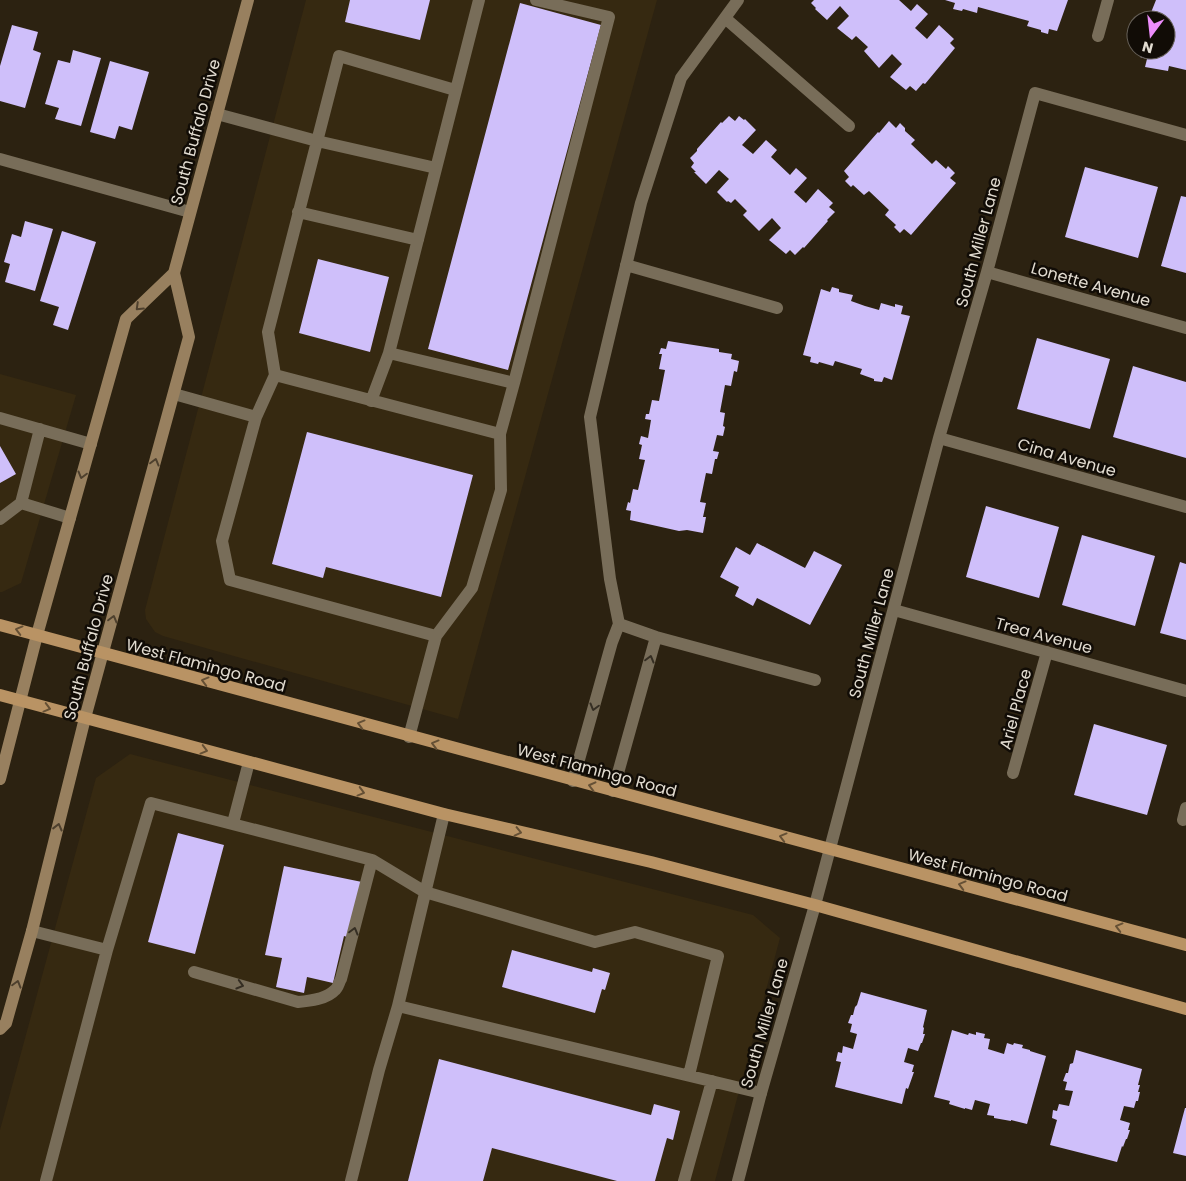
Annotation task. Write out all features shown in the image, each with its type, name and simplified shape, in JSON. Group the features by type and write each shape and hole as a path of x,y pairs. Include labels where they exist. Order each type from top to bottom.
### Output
{"main road":[{"name":"South Buffalo Drive","path":"0,1029 6,1023 32,931 85,718 189,337 174,273 248,0"},
{"path":"0,779 37,635 126,319 174,273"},
{"name":"West Flamingo Road","path":"0,625 1186,946"},
{"path":"0,695 444,814 651,862 815,904 1186,1010"}],"street":[{"path":"371,400 390,353 479,0"},
{"path":"408,736 436,636 472,588 501,490 500,434 609,17 536,0"},
{"path":"573,781 612,642 619,624 610,580 590,417 641,203 681,78 738,0"},
{"path":"1098,36 1108,0"},
{"path":"725,18 849,126"},
{"path":"436,636 230,580 222,541 256,417 275,375 268,332 339,56 455,90"},
{"name":"South Miller Lane","path":"738,1181 830,849 939,438 987,272 1035,93 1186,135"},
{"path":"217,114 317,141 436,168"},
{"path":"0,158 190,212"},
{"path":"298,212 418,240"},
{"path":"626,265 777,308"},
{"name":"Lonette Avenue","path":"987,272 1186,328"},
{"path":"390,353 514,383"},
{"path":"275,375 500,434"},
{"path":"174,394 256,417"},
{"path":"0,418 90,444"},
{"path":"0,519 21,503 40,430"},
{"name":"Cina Avenue","path":"939,438 1186,507"},
{"path":"21,503 70,518"},
{"name":"Trea Avenue","path":"894,610 1186,691"},
{"path":"619,624 656,637 815,680"},
{"path":"613,791 656,637"},
{"name":"Ariel Place","path":"1013,773 1047,652"},
{"path":"233,823 249,762"},
{"path":"46,1181 107,950 151,803 372,860 424,892 596,942 635,932 718,956 689,1075"},
{"path":"351,1181 379,1070 398,1006 444,814"},
{"path":"194,972 298,1002 316,999 334,991 341,979 372,860"},
{"path":"32,931 107,950"},
{"path":"398,1006 761,1093"},
{"path":"684,1181 712,1081"}],"shaded area":[{"path":"306,0 657,0 458,719 163,636 155,632 146,619 145,610"},
{"path":"0,374 76,395 21,583 2,592 0,592"},
{"path":"130,754 753,915 780,938 715,1181 0,1181 0,1130 96,778"}],"building":[{"path":"350,0 430,0 420,40 345,22"},
{"path":"814,0 899,0 911,11 917,4 928,14 915,28 927,39 939,25 954,39 950,43 955,48 925,84 923,83 916,91 910,86 906,90 890,77 902,64 892,54 879,68 864,51 868,47 856,36 852,40 837,28 849,16 840,6 827,20 811,3"},
{"path":"945,0 1068,0 1057,31 1049,29 1048,34 1027,26 1029,21 978,7 977,13 963,9 962,11 953,9 955,3"},
{"path":"1156,0 1186,0 1186,70 1169,66 1168,71 1145,67 1147,60 1176,60 1176,10 1152,10"},
{"path":"520,3 601,25 508,370 428,349"},
{"path":"12,25 38,32 33,50 41,53 25,108 0,101 0,66"},
{"path":"73,50 101,58 81,126 55,119 59,108 45,104 58,60 70,63"},
{"path":"110,61 149,72 132,130 119,126 115,139 90,132"},
{"path":"729,116 735,121 739,116 745,119 756,130 742,145 753,154 766,140 777,150 771,157 790,175 796,168 807,178 794,192 806,203 818,189 833,203 829,207 835,212 804,248 795,255 790,250 786,254 769,240 781,228 772,218 759,231 743,215 747,211 735,199 731,203 727,202 717,192 729,179 719,170 706,184 691,167 694,163 690,158 721,122"},
{"path":"889,121 896,128 900,123 905,128 905,131 915,140 911,144 932,164 936,160 946,169 948,166 955,173 950,178 956,183 911,235 904,229 900,233 894,227 896,225 885,215 889,210 869,191 864,195 853,185 851,187 845,181 849,177 844,171"},
{"path":"1085,167 1158,187 1138,258 1065,237"},
{"path":"1181,196 1186,197 1186,273 1161,266"},
{"path":"25,221 53,229 35,291 5,282 10,264 4,262 12,234 21,237"},
{"path":"62,231 96,242 68,330 53,325 59,307 40,301"},
{"path":"318,259 389,277 370,352 299,333"},
{"path":"832,287 839,289 839,292 853,295 851,301 879,310 881,303 895,307 895,304 903,306 901,314 910,316 892,380 884,377 882,382 874,381 874,379 860,374 862,369 835,361 833,366 819,362 818,364 810,362 811,357 803,355 821,289 830,292"},
{"path":"1037,338 1110,359 1090,429 1017,409"},
{"path":"668,341 719,349 719,352 732,354 731,359 739,361 737,372 734,371 731,386 725,385 720,412 725,413 723,426 725,427 723,436 717,435 713,451 719,452 717,459 715,459 712,474 706,473 700,502 706,503 703,517 706,517 703,533 687,530 679,531 630,520 631,511 626,510 628,502 630,503 633,489 638,490 645,460 639,459 642,445 639,444 641,436 648,438 651,420 645,419 646,414 649,414 652,400 659,401 665,370 659,369 662,354 659,354 661,348 666,349"},
{"path":"1133,366 1186,382 1186,458 1113,437"},
{"path":"307,432 473,475 441,597 326,567 323,578 272,564"},
{"path":"0,446 16,474 0,483"},
{"path":"986,506 1059,527 1039,598 966,577"},
{"path":"1082,535 1155,556 1135,626 1062,605"},
{"path":"757,543 805,568 814,551 842,565 810,625 757,598 753,606 735,596 739,587 720,577 736,547 750,555"},
{"path":"1180,562 1186,564 1186,640 1160,633"},
{"path":"1094,724 1167,745 1147,815 1074,795"},
{"path":"178,833 224,845 195,954 148,942"},
{"path":"284,866 362,882 350,938 344,936 333,983 307,977 304,993 276,987 282,958 265,955"},
{"path":"512,950 592,972 593,968 610,973 605,990 602,989 595,1013 502,987"},
{"path":"861,992 927,1010 923,1027 923,1034 925,1034 922,1043 918,1051 908,1048 904,1062 914,1065 912,1072 914,1072 908,1089 906,1088 902,1104 835,1087 841,1062 836,1061 838,1052 842,1053 843,1046 853,1049 857,1034 850,1032 852,1024 848,1023 851,1015 853,1015"},
{"path":"952,1030 968,1035 969,1033 976,1035 976,1032 985,1034 984,1038 990,1039 988,1049 1004,1054 1007,1043 1013,1045 1014,1043 1023,1045 1022,1048 1046,1056 1027,1124 987,1115 990,1104 975,1100 972,1110 949,1104 950,1101 934,1097"},
{"path":"1076,1050 1142,1069 1138,1085 1140,1085 1138,1092 1140,1092 1138,1101 1136,1101 1134,1108 1124,1106 1120,1120 1130,1123 1128,1130 1130,1130 1117,1162 1050,1145 1057,1120 1052,1118 1053,1110 1057,1111 1059,1104 1069,1106 1073,1091 1065,1090 1067,1082 1063,1081 1066,1073 1068,1073 1070,1064 1073,1063"},
{"path":"439,1059 651,1115 654,1104 680,1111 673,1140 667,1138 655,1181 617,1181 492,1148 483,1181 408,1181"},
{"path":"1186,1108 1186,1156 1173,1153"}]}
